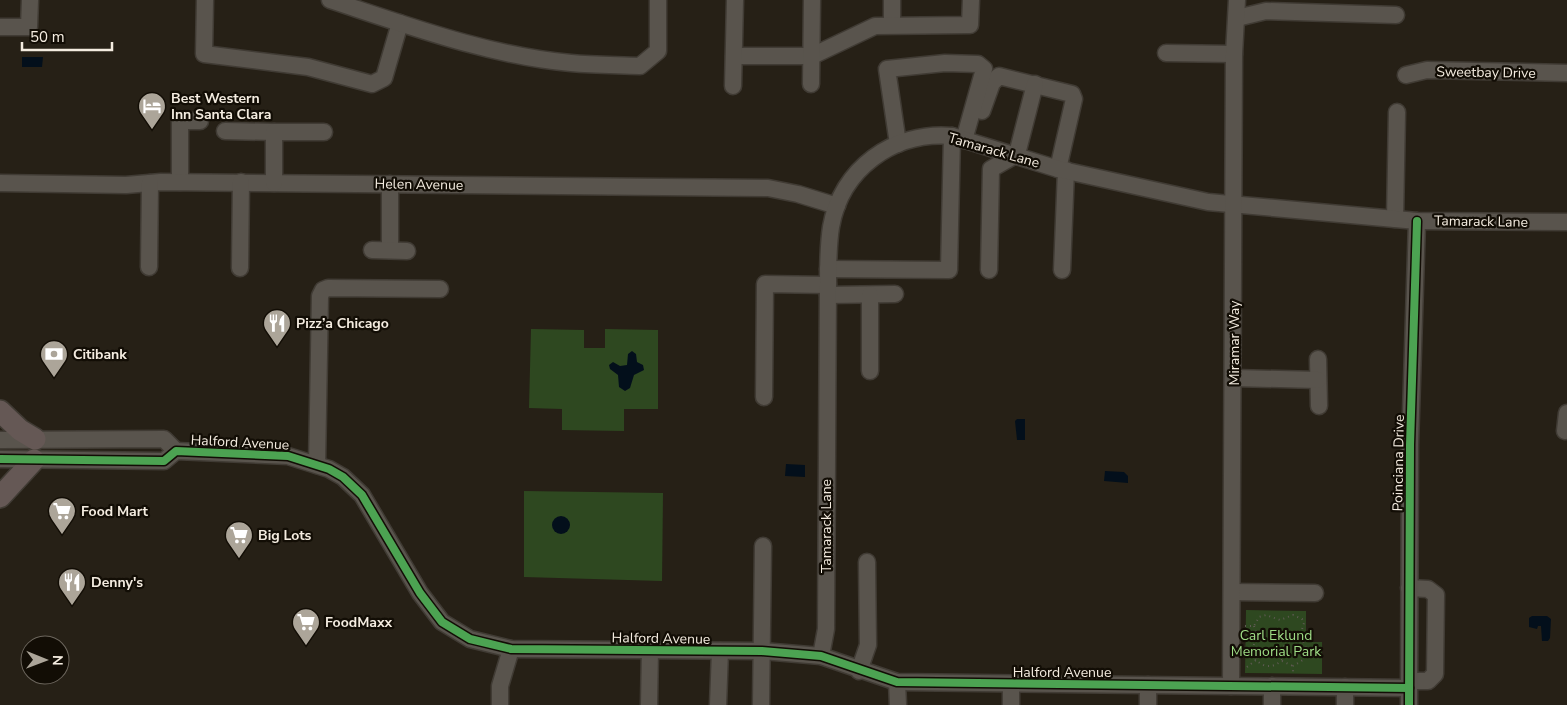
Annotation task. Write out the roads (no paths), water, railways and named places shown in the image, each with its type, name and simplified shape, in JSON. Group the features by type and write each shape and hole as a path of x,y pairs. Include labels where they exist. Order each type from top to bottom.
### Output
{"main road":[{"path":"0,411 35,449 0,497"}],"street":[{"path":"0,27 29,27 30,0"},
{"path":"205,0 204,54 308,68 372,84 384,78 400,23"},
{"path":"330,0 400,23 496,50 570,63 640,66 658,51 658,0"},
{"path":"734,0 734,86"},
{"path":"811,84 812,0"},
{"path":"892,0 892,25"},
{"path":"734,56 812,56 875,26 970,25 971,0"},
{"name":"Miramar Way","path":"1231,686 1234,378 1234,54 1237,0"},
{"path":"1237,18 1266,11 1396,15"},
{"path":"1166,53 1234,54"},
{"path":"764,397 765,284 828,283 949,270 963,139 984,69 978,64 945,63 887,69 898,144"},
{"name":"Sweetbay Drive","path":"1406,75 1428,70 1567,73"},
{"path":"963,139 996,78 999,76 1069,92 1074,99 1062,170 1062,270"},
{"path":"989,270 991,169 1017,154 1034,84"},
{"path":"1395,219 1396,112"},
{"path":"180,182 180,121 200,121"},
{"path":"225,131 324,132"},
{"path":"274,132 274,183"},
{"name":"Tamarack Lane","path":"821,656 826,629 828,283 831,228 836,206 856,172 876,154 898,144 934,134 963,139 1017,154 1062,170 1208,202 1417,221 1567,222"},
{"name":"Helen Avenue","path":"0,183 126,185 180,182 242,182 768,188 798,194 836,206"},
{"path":"240,268 242,182"},
{"path":"149,268 150,183"},
{"path":"390,184 390,250"},
{"name":"Poinciana Drive","path":"1409,705 1410,445 1417,221"},
{"path":"372,250 407,251"},
{"path":"828,283 870,295 895,294"},
{"path":"317,465 320,296 322,290 440,290"},
{"path":"870,295 870,371"},
{"path":"1318,359 1319,406"},
{"path":"1234,378 1318,380"},
{"path":"1565,431 1567,413"},
{"name":"Halford Avenue","path":"0,440 35,449 164,461 176,451 288,456 317,465 342,477 362,494 420,593 442,622 470,639 511,649 762,651 821,656 859,671 898,682 1345,687 1409,685 1428,681 1435,674 1436,605 1436,595 1428,588 1410,588"},
{"name":"Halford Avenue","path":"0,459 35,449"},
{"path":"761,705 763,546"},
{"path":"859,671 868,645 867,562"},
{"path":"1232,592 1315,593"},
{"path":"500,705 500,686 511,649"},
{"path":"649,705 650,650"},
{"path":"718,705 720,651"},
{"path":"898,682 898,705"},
{"path":"1011,684 1011,705"},
{"path":"1148,685 1148,705"},
{"path":"1272,686 1272,705"},
{"path":"1345,687 1345,705"}],"water":[{"path":"22,57 43,57 42,67 22,67"},
{"path":"632,351 636,354 637,362 643,365 644,370 634,375 630,388 625,391 619,387 618,375 610,369 609,365 613,362 620,366 627,365 628,354"},
{"path":"1017,419 1025,419 1025,440 1017,440 1015,421"},
{"path":"786,464 805,465 805,477 785,476"},
{"path":"1105,471 1124,472 1128,476 1128,483 1104,481"},
{"path":"561,516 567,519 570,525 567,531 561,534 555,531 552,525 555,519"},
{"path":"1532,616 1547,616 1551,619 1550,638 1548,641 1542,641 1541,626 1538,626 1537,629 1529,627 1529,618"}],"place":[{"name":"Best Western Inn Santa Clara","path":"152,130"},
{"name":"Pizz’a Chicago","path":"277,347"},
{"name":"Citibank","path":"54,378"},
{"name":"Food Mart","path":"62,535"},
{"name":"Big Lots","path":"239,559"},
{"name":"Denny's","path":"72,606"},
{"name":"FoodMaxx","path":"306,646"}],"park label":[{"name":"Carl Eklund Memorial Park","path":"1276,644"}]}
